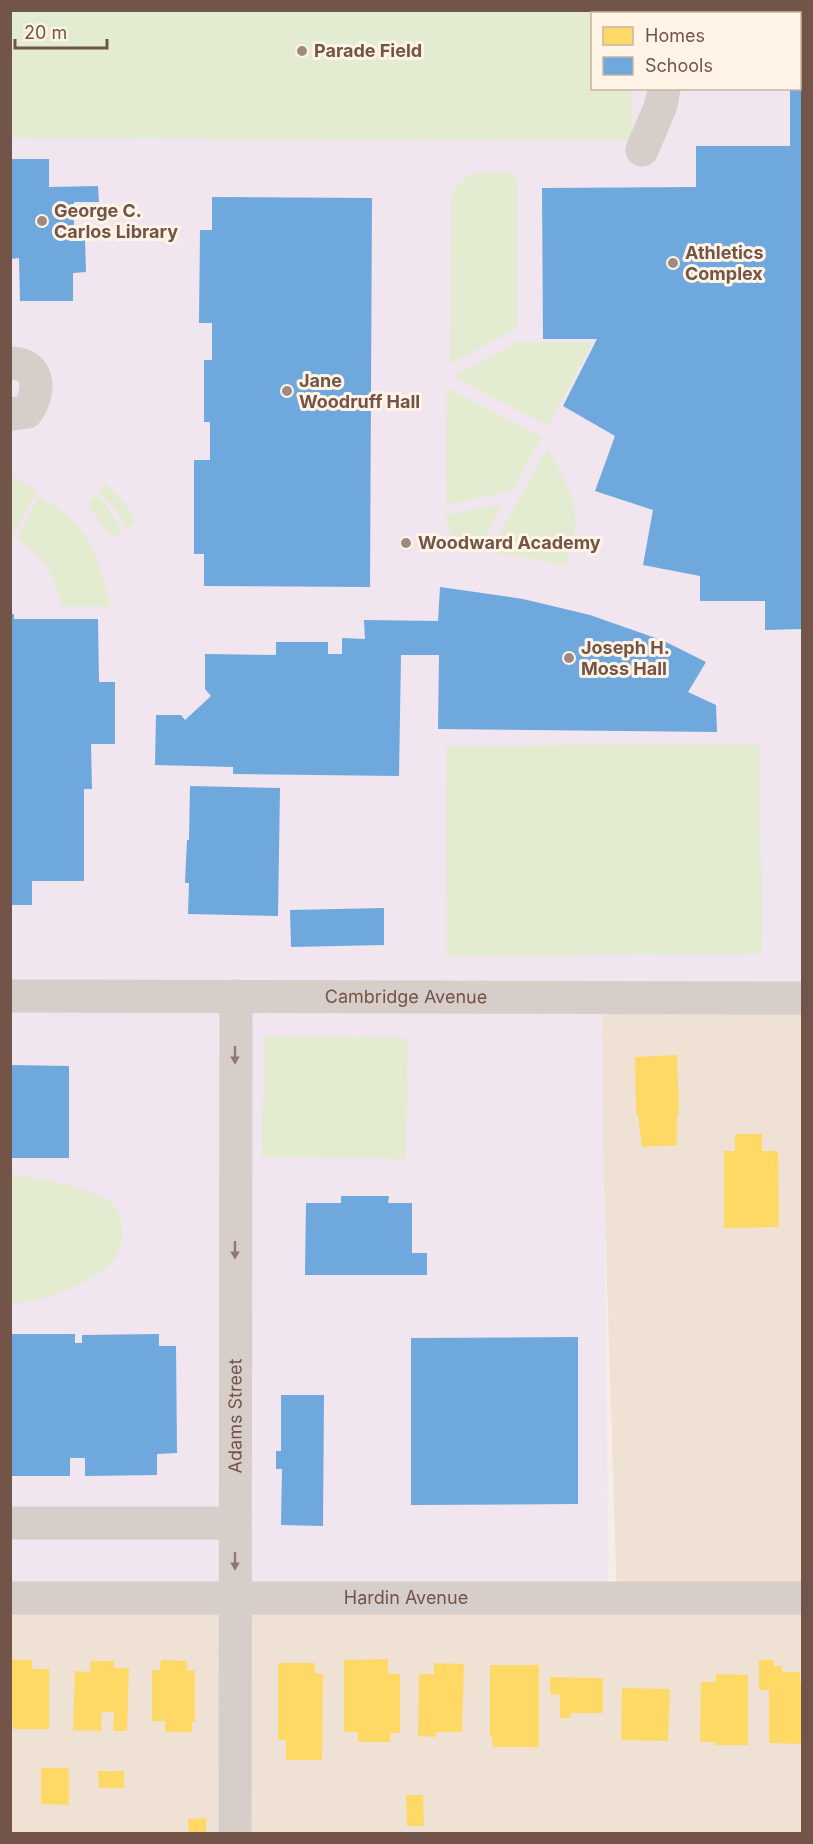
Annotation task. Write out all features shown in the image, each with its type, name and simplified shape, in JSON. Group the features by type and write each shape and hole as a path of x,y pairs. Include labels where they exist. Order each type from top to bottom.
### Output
{"street":[{"path":"642,150 661,105 664,90"},
{"path":"10,363 24,364 28,367 37,389 32,406 27,412 10,414"},
{"name":"Cambridge Avenue","path":"10,996 802,998"},
{"name":"Adams Street","path":"235,1833 236,996"},
{"path":"10,1522 235,1523"},
{"name":"Hardin Avenue","path":"10,1598 802,1598"}],"shaded area":[{"name":"Woodward Academy","path":"11,11 802,11 802,998 602,997 609,1598 11,1598"},
{"path":"563,997 802,1007 802,1833 11,1834 11,1597 617,1598 603,1155 602,1019"}],"green space":[{"name":"Parade Field","path":"11,11 632,11 591,12 591,90 632,90 632,141 11,138"},
{"path":"511,172 517,179 517,328 450,364 451,199 457,186 473,173"},
{"path":"517,342 593,342 548,426 453,377"},
{"path":"447,388 542,437 511,491 446,505"},
{"path":"548,448 568,486 575,510 574,532 566,567 489,552"},
{"path":"14,478 38,490 13,534 11,533 11,491"},
{"path":"106,483 128,508 136,523 127,529 117,512 98,491"},
{"path":"95,494 104,502 123,531 111,538 87,504"},
{"path":"39,496 66,515 85,536 102,572 111,607 62,606 47,567 17,538"},
{"path":"498,505 500,510 477,552 459,543 451,534 446,515"},
{"path":"760,744 762,954 447,956 446,746"},
{"path":"264,1036 408,1038 406,1159 262,1157"},
{"path":"11,1174 66,1184 95,1194 115,1207 120,1216 122,1230 121,1243 115,1259 106,1268 81,1284 37,1300 11,1304"}],"building: Homes":[{"path":"677,1055 679,1114 677,1114 677,1145 642,1147 636,1114 635,1057"},
{"path":"735,1134 762,1134 762,1151 778,1151 779,1227 724,1228 724,1151 735,1151"},
{"path":"388,1659 388,1674 400,1674 400,1733 390,1733 390,1742 358,1742 358,1732 344,1732 344,1660"},
{"path":"10,1660 32,1660 32,1669 49,1669 49,1729 13,1729 13,1723 10,1723"},
{"path":"161,1660 187,1661 187,1670 195,1671 195,1722 192,1722 192,1732 165,1732 165,1721 152,1721 152,1670 160,1670"},
{"path":"759,1660 774,1660 774,1666 782,1666 782,1672 800,1672 802,1744 769,1743 769,1690 759,1690"},
{"path":"91,1661 115,1661 114,1668 129,1668 127,1731 113,1731 114,1712 102,1712 101,1731 73,1730 75,1671 90,1672"},
{"path":"278,1663 315,1663 315,1673 323,1674 322,1760 286,1760 286,1740 278,1740"},
{"path":"434,1663 464,1664 462,1732 436,1732 436,1737 418,1736 419,1674 434,1674"},
{"path":"490,1665 539,1665 539,1747 493,1747 492,1736 490,1736"},
{"path":"716,1674 748,1675 748,1745 715,1745 715,1742 700,1742 701,1682 716,1682"},
{"path":"550,1677 603,1678 603,1713 571,1713 570,1718 560,1718 560,1695 550,1694"},
{"path":"622,1688 670,1689 668,1741 621,1740"},
{"path":"41,1768 69,1768 69,1805 41,1804"},
{"path":"98,1771 124,1771 124,1788 99,1788"},
{"path":"406,1795 423,1795 424,1826 407,1826"},
{"path":"206,1818 206,1834 189,1834 188,1819"}],"building: Schools":[{"name":"Athletics Complex","path":"789,10 802,10 802,629 765,630 765,601 700,601 700,576 643,565 653,510 595,491 615,436 563,406 597,339 543,339 542,188 696,187 696,146 790,146 790,90 801,90 801,12 789,12"},
{"name":"George C. Carlos Library","path":"10,159 49,159 49,187 98,186 99,202 74,202 74,239 85,239 86,272 73,273 73,301 20,301 19,258 10,259"},
{"name":"Jane Woodruff Hall","path":"212,197 372,198 370,587 204,586 204,554 194,554 194,460 210,460 210,422 204,422 204,360 212,360 212,323 199,323 200,230 212,230"},
{"path":"440,587 523,599 590,615 664,641 706,662 688,692 716,705 717,732 438,729 439,655 401,655 399,776 233,774 233,767 155,765 156,715 181,715 185,720 211,696 205,689 205,654 276,655 276,642 328,642 328,654 342,654 342,638 365,639 364,620 438,621"},
{"path":"10,614 14,614 14,619 98,619 99,682 115,682 115,744 91,744 92,789 84,789 84,881 32,881 32,905 10,905"},
{"path":"190,786 280,788 278,916 188,914 189,883 185,883"},
{"path":"384,908 384,945 291,947 290,910"},
{"path":"10,1065 69,1066 69,1158 12,1158"},
{"path":"341,1196 389,1196 388,1203 412,1203 412,1253 427,1253 427,1275 305,1275 306,1203 341,1203"},
{"path":"10,1334 75,1334 75,1343 82,1343 82,1335 159,1334 159,1346 176,1346 177,1453 157,1454 157,1475 85,1476 85,1458 70,1458 70,1476 10,1476"},
{"path":"578,1337 578,1504 411,1505 411,1338"},
{"path":"281,1395 324,1395 323,1526 281,1525 282,1469 276,1469 276,1451 281,1451"}],"place":[{"name":"Parade Field","path":"302,51"},
{"name":"George C. Carlos Library","path":"42,221"},
{"name":"Athletics Complex","path":"673,263"},
{"name":"Jane Woodruff Hall","path":"287,391"},
{"name":"Woodward Academy","path":"406,543"},
{"name":"Joseph H. Moss Hall","path":"569,658"}]}
